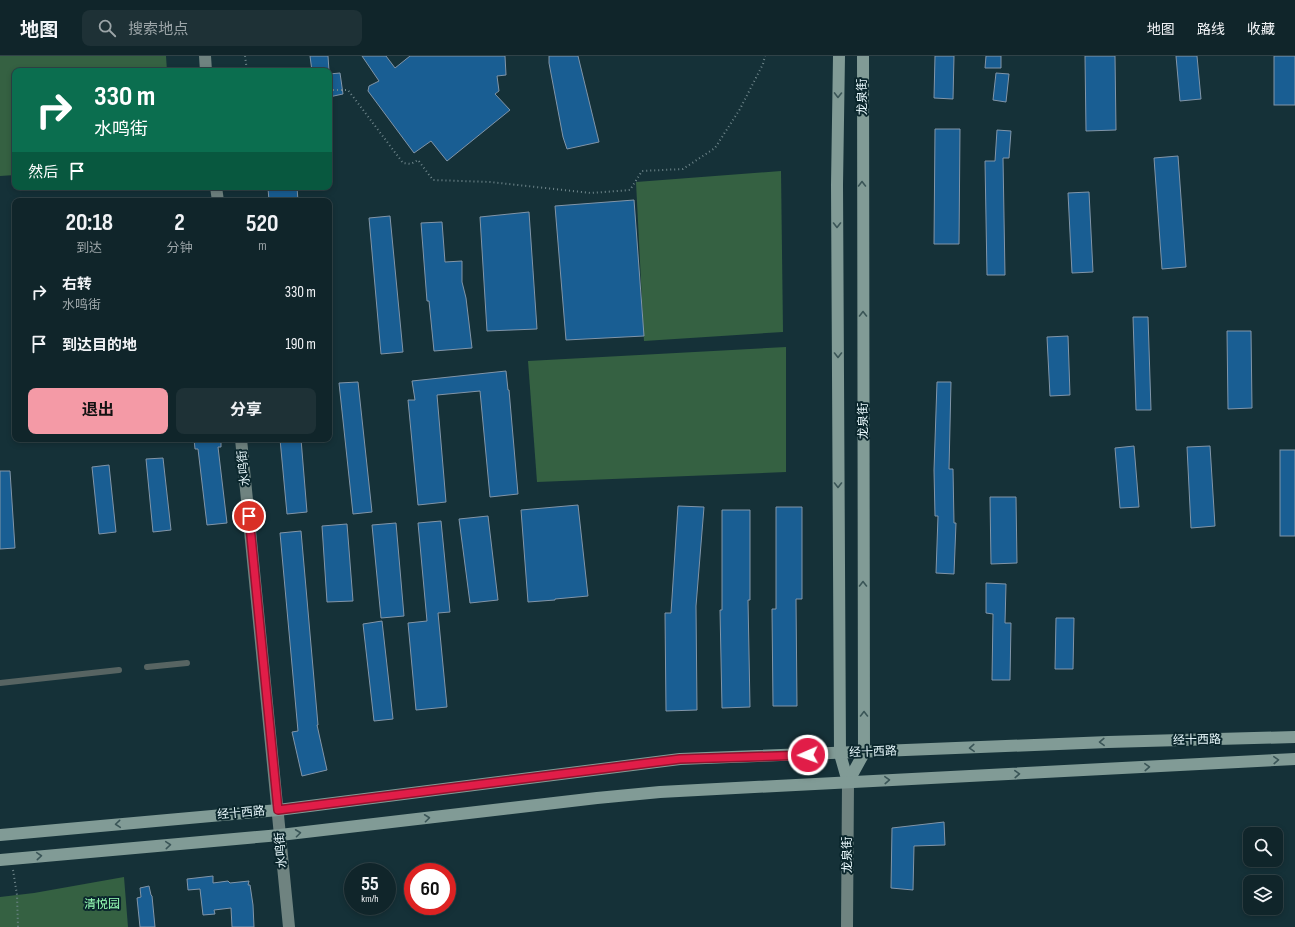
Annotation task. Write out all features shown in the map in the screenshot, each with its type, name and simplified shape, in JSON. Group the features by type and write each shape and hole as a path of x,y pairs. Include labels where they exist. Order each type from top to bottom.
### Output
{"main road":[{"name":"龙泉街","path":"839,56 837,201 840,754 848,782"},
{"name":"龙泉街","path":"848,782 864,753 863,56"},
{"name":"经十西路","path":"0,835 278,810 680,759 840,754 1108,742 1295,737"},
{"name":"经十西路","path":"5,859 280,835 652,792 1295,759"}],"street":[{"path":"205,56 206,68"},
{"name":"水鸣街","path":"241,442 278,810 288,927"},
{"name":"龙泉街","path":"847,927 848,782"}],"lane":[{"path":"147,667 187,663"},
{"path":"0,683 119,670"}],"path":[{"path":"245,56 246,68"},
{"path":"332,90 348,90 403,163 412,164 418,160 433,180 490,182 591,193 630,190 642,171 683,169 715,148 740,108 763,64 765,56"},
{"path":"5,859 17,895 18,927"}],"green space":[{"path":"0,56 166,56 167,68 12,68 12,175 0,176"},
{"path":"781,171 783,332 644,341 636,182"},
{"path":"786,347 786,472 537,482 528,361"},
{"name":"清悦园","path":"124,877 128,927 0,927 0,897 34,893"}],"building":[{"path":"310,56 328,56 329,68 312,68"},
{"path":"362,56 386,56 395,68 410,56 505,56 506,75 497,76 499,91 495,94 510,110 447,161 431,141 414,153 368,91 369,86 379,81"},
{"path":"549,56 578,56 599,142 567,149 563,137"},
{"path":"935,56 954,56 953,99 934,98"},
{"path":"986,56 1001,56 1001,68 985,68"},
{"path":"1085,56 1115,56 1116,130 1086,131"},
{"path":"1176,56 1197,56 1201,99 1180,101"},
{"path":"1274,56 1295,56 1295,105 1274,105"},
{"path":"340,73 343,94 332,96 332,74"},
{"path":"996,73 1009,74 1006,102 993,100"},
{"path":"935,129 960,129 959,244 934,244"},
{"path":"997,130 1011,131 1009,158 1003,158 1005,275 987,275 985,161 995,161"},
{"path":"1178,156 1186,267 1162,269 1154,158"},
{"path":"268,190 297,190 298,198 269,198"},
{"path":"1089,192 1093,272 1072,273 1068,193"},
{"path":"634,200 644,336 566,340 555,206"},
{"path":"529,212 537,329 487,331 480,217"},
{"path":"390,216 403,352 381,354 369,218"},
{"path":"442,222 445,262 462,261 462,282 466,298 472,348 434,351 429,301 427,301 421,223"},
{"path":"1133,317 1148,317 1151,410 1136,410"},
{"path":"1227,331 1251,331 1252,408 1228,409"},
{"path":"1068,336 1070,395 1050,396 1047,337"},
{"path":"506,371 518,494 490,497 480,391 437,395 446,502 418,505 408,400 415,400 412,381"},
{"path":"358,382 372,512 353,514 339,383"},
{"path":"937,382 951,382 949,469 953,469 954,523 956,523 954,574 936,573 938,516 935,516 934,470"},
{"path":"194,442 221,442 221,447 218,447 227,523 207,525 198,449 195,449"},
{"path":"280,442 301,442 307,512 287,514"},
{"path":"1134,446 1139,507 1120,508 1115,448"},
{"path":"1210,446 1215,526 1191,528 1187,447"},
{"path":"1280,450 1295,450 1295,536 1280,536"},
{"path":"163,458 171,530 153,532 146,459"},
{"path":"109,465 116,532 99,534 92,467"},
{"path":"0,471 10,471 15,548 0,549"},
{"path":"990,497 1016,497 1017,563 991,564"},
{"path":"578,505 588,596 528,602 521,510"},
{"path":"678,506 704,507 696,606 697,710 666,711 665,613 671,613"},
{"path":"776,507 802,507 802,599 796,599 797,706 773,706 772,609 776,609"},
{"path":"722,510 750,510 750,600 748,600 750,707 722,708 720,610 722,610"},
{"path":"488,516 498,600 470,603 459,519"},
{"path":"441,521 450,612 438,613 447,707 416,710 408,623 427,621 418,523"},
{"path":"396,523 404,616 381,618 372,525"},
{"path":"347,524 353,601 327,602 322,526"},
{"path":"301,531 317,725 327,770 302,776 292,732 298,731 280,533"},
{"path":"986,583 1006,584 1005,623 1011,623 1010,680 992,680 993,614 986,613"},
{"path":"1056,618 1074,618 1073,669 1055,669"},
{"path":"382,621 393,719 374,721 363,624"},
{"path":"944,822 945,845 914,846 913,890 891,888 892,828"},
{"path":"213,876 213,883 249,881 248,885 250,885 253,905 254,927 232,927 231,908 214,910 215,914 203,915 200,889 188,890 187,879"},
{"path":"149,886 152,896 155,927 140,927 137,898 141,897 140,888"}],"route":[{"path":"249,516 278,810 680,759 808,755"}]}
